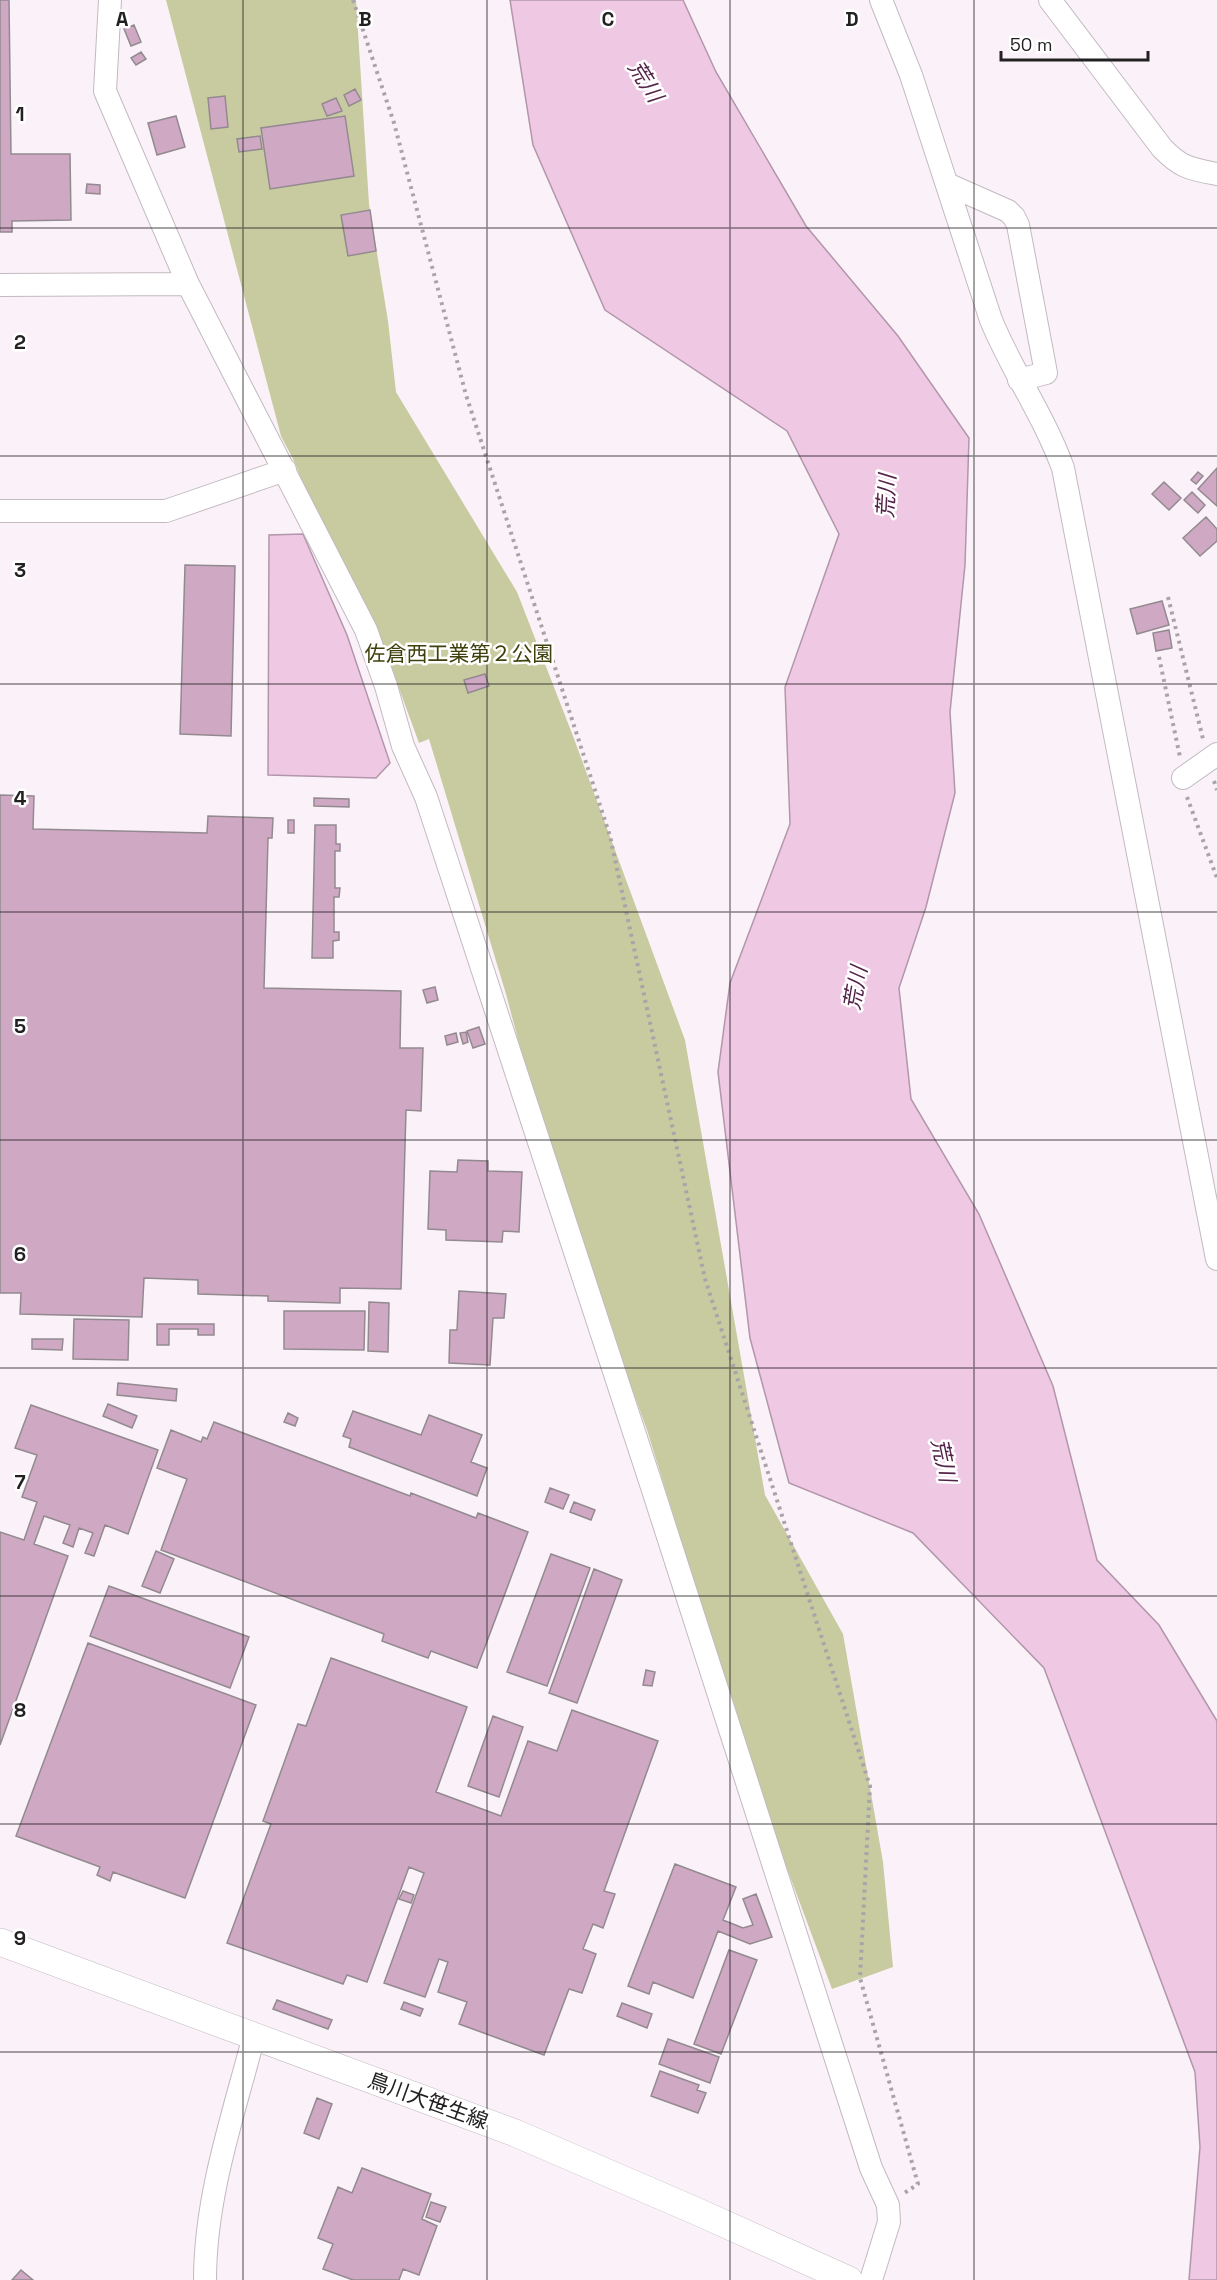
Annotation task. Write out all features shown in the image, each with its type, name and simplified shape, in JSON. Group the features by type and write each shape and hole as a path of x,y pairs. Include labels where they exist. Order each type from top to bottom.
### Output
{"street":[{"path":"110,0 105,91 188,284 366,630 386,686 403,746 426,797 653,1490 871,2168 888,2205 889,2222 871,2280"},
{"path":"881,0 911,75 991,320 1019,380 1056,447 1068,489 1082,574 1217,1259"},
{"path":"1050,0 1175,162 1186,168 1217,174"},
{"path":"947,184 1008,211 1018,225 1046,373 1019,380"},
{"path":"0,285 188,284"},
{"path":"0,511 166,511 285,470"},
{"path":"1183,778 1213,757"},
{"name":"鳥川大笹生線","path":"0,1942 515,2133 696,2211 841,2279"},
{"path":"205,2280 205,2250 213,2193 254,2036"}],"path":[{"path":"353,0 394,123 466,395 610,836 705,1279 870,1786 860,1978 918,2184 888,2205"},
{"path":"1167,597 1213,757 1217,790"}],"green space":[{"name":"佐倉西工業第２公園","path":"166,0 356,0 369,204 388,321 396,392 517,592 573,736 685,1040 765,1495 843,1634 883,1862 893,1967 832,1989 745,1756 647,1430 553,1172 506,994 429,739 419,743 388,658 300,497 302,490 299,474 281,436"}],"water":[{"name":"荒川","path":"510,0 683,0 716,72 806,226 898,336 969,438 965,565 950,712 955,793 926,907 899,988 911,1099 979,1214 1053,1386 1097,1560 1159,1625 1217,1721 1217,2280 1189,2280 1200,2147 1195,2072 1044,1668 913,1533 789,1483 750,1338 718,1072 730,983 790,824 785,687 839,534 787,431 605,310 533,145"},
{"path":"303,534 347,635 390,763 376,778 268,775 269,535"}],"building":[{"path":"0,0 9,0 11,154 70,154 71,220 12,221 12,232 0,232"},
{"path":"134,25 141,42 131,46 124,29"},
{"path":"141,52 146,59 136,65 131,58"},
{"path":"355,89 361,100 349,106 344,95"},
{"path":"225,96 228,127 211,129 208,98"},
{"path":"336,98 342,111 327,116 322,104"},
{"path":"176,116 185,147 157,155 148,123"},
{"path":"345,116 354,176 270,189 261,128"},
{"path":"260,136 262,149 239,152 237,139"},
{"path":"87,184 100,185 100,194 86,193"},
{"path":"370,210 376,251 348,256 341,215"},
{"path":"1217,468 1217,506 1198,489"},
{"path":"1198,472 1203,476 1196,484 1191,480"},
{"path":"1164,482 1181,498 1169,510 1152,494"},
{"path":"1192,492 1205,505 1198,513 1184,500"},
{"path":"1206,517 1217,529 1217,541 1200,556 1183,538"},
{"path":"185,565 235,566 231,736 180,734"},
{"path":"1162,601 1169,625 1137,634 1130,609"},
{"path":"1169,630 1172,648 1156,651 1153,633"},
{"path":"485,674 489,686 468,693 464,680"},
{"path":"0,795 34,796 33,829 207,833 208,816 273,818 272,838 268,838 264,988 401,991 400,1048 423,1048 421,1111 406,1110 401,1289 340,1288 340,1303 268,1301 268,1296 198,1294 198,1280 144,1278 142,1317 20,1314 21,1293 0,1293"},
{"path":"314,798 349,799 349,807 314,806"},
{"path":"288,820 294,820 294,833 288,833"},
{"path":"315,825 336,825 336,844 340,844 340,851 335,851 335,888 340,888 339,897 334,897 334,932 339,932 339,940 333,941 333,958 312,958"},
{"path":"435,987 438,1000 427,1003 423,990"},
{"path":"479,1027 485,1044 473,1048 467,1031"},
{"path":"466,1032 468,1042 463,1044 460,1033"},
{"path":"456,1033 458,1042 447,1045 445,1036"},
{"path":"458,1160 488,1161 488,1171 522,1172 519,1232 503,1231 502,1242 446,1240 446,1230 428,1229 430,1171 457,1172"},
{"path":"459,1291 506,1294 504,1318 493,1318 490,1365 449,1363 450,1330 457,1330"},
{"path":"369,1302 389,1303 388,1352 368,1351"},
{"path":"284,1311 365,1311 364,1350 284,1349"},
{"path":"74,1319 129,1320 128,1360 73,1359"},
{"path":"157,1324 214,1324 214,1335 198,1335 198,1329 169,1329 169,1345 157,1345"},
{"path":"32,1339 63,1339 62,1350 32,1349"},
{"path":"118,1383 177,1389 176,1401 117,1395"},
{"path":"108,1404 137,1416 132,1428 103,1416"},
{"path":"31,1405 158,1450 128,1534 105,1525 94,1556 85,1553 93,1533 79,1528 73,1547 63,1543 70,1525 44,1516 34,1544 68,1556 0,1745 0,1532 24,1540 37,1502 22,1497 37,1455 15,1448"},
{"path":"353,1411 421,1435 429,1415 482,1435 471,1462 487,1468 477,1496 349,1447 351,1439 343,1436"},
{"path":"288,1413 298,1418 295,1426 284,1422"},
{"path":"214,1422 410,1496 411,1493 476,1518 478,1513 528,1532 477,1668 431,1651 428,1658 382,1641 384,1634 161,1550 187,1479 157,1468 171,1430 201,1442 203,1437 207,1439"},
{"path":"550,1488 569,1495 563,1509 545,1502"},
{"path":"574,1502 595,1510 591,1520 570,1512"},
{"path":"156,1551 174,1559 160,1593 142,1586"},
{"path":"551,1554 590,1568 547,1686 507,1672"},
{"path":"594,1569 622,1580 577,1703 549,1693"},
{"path":"109,1586 249,1637 230,1688 90,1636"},
{"path":"88,1643 256,1705 185,1898 113,1872 110,1881 97,1875 100,1867 16,1836"},
{"path":"331,1658 467,1707 436,1792 501,1816 528,1741 557,1751 572,1710 658,1741 604,1891 615,1894 603,1928 593,1924 583,1949 596,1954 582,1993 569,1989 544,2055 459,2024 467,2002 438,1992 448,1962 439,1959 425,1997 384,1983 424,1873 409,1867 367,1982 347,1975 343,1984 227,1943 271,1824 263,1821 298,1724 306,1726"},
{"path":"646,1670 655,1672 652,1686 643,1685"},
{"path":"493,1716 523,1727 499,1797 468,1786"},
{"path":"675,1864 736,1887 723,1920 743,1928 753,1925 743,1899 756,1894 772,1937 750,1944 718,1931 693,1998 653,1982 649,1994 628,1986"},
{"path":"403,1891 414,1895 411,1903 399,1899"},
{"path":"729,1950 757,1960 721,2054 694,2044"},
{"path":"277,2000 332,2020 328,2029 273,2009"},
{"path":"404,2002 423,2009 420,2016 401,2009"},
{"path":"622,2003 652,2014 647,2028 617,2016"},
{"path":"668,2039 719,2057 710,2083 659,2064"},
{"path":"660,2071 699,2085 697,2090 706,2093 698,2113 651,2096"},
{"path":"317,2098 332,2104 319,2139 304,2133"},
{"path":"362,2168 431,2194 422,2219 437,2226 419,2275 403,2269 399,2280 353,2280 323,2269 333,2244 318,2238 338,2187 352,2193"},
{"path":"431,2202 446,2207 440,2222 426,2217"},
{"path":"21,2270 33,2280 12,2280"}]}
